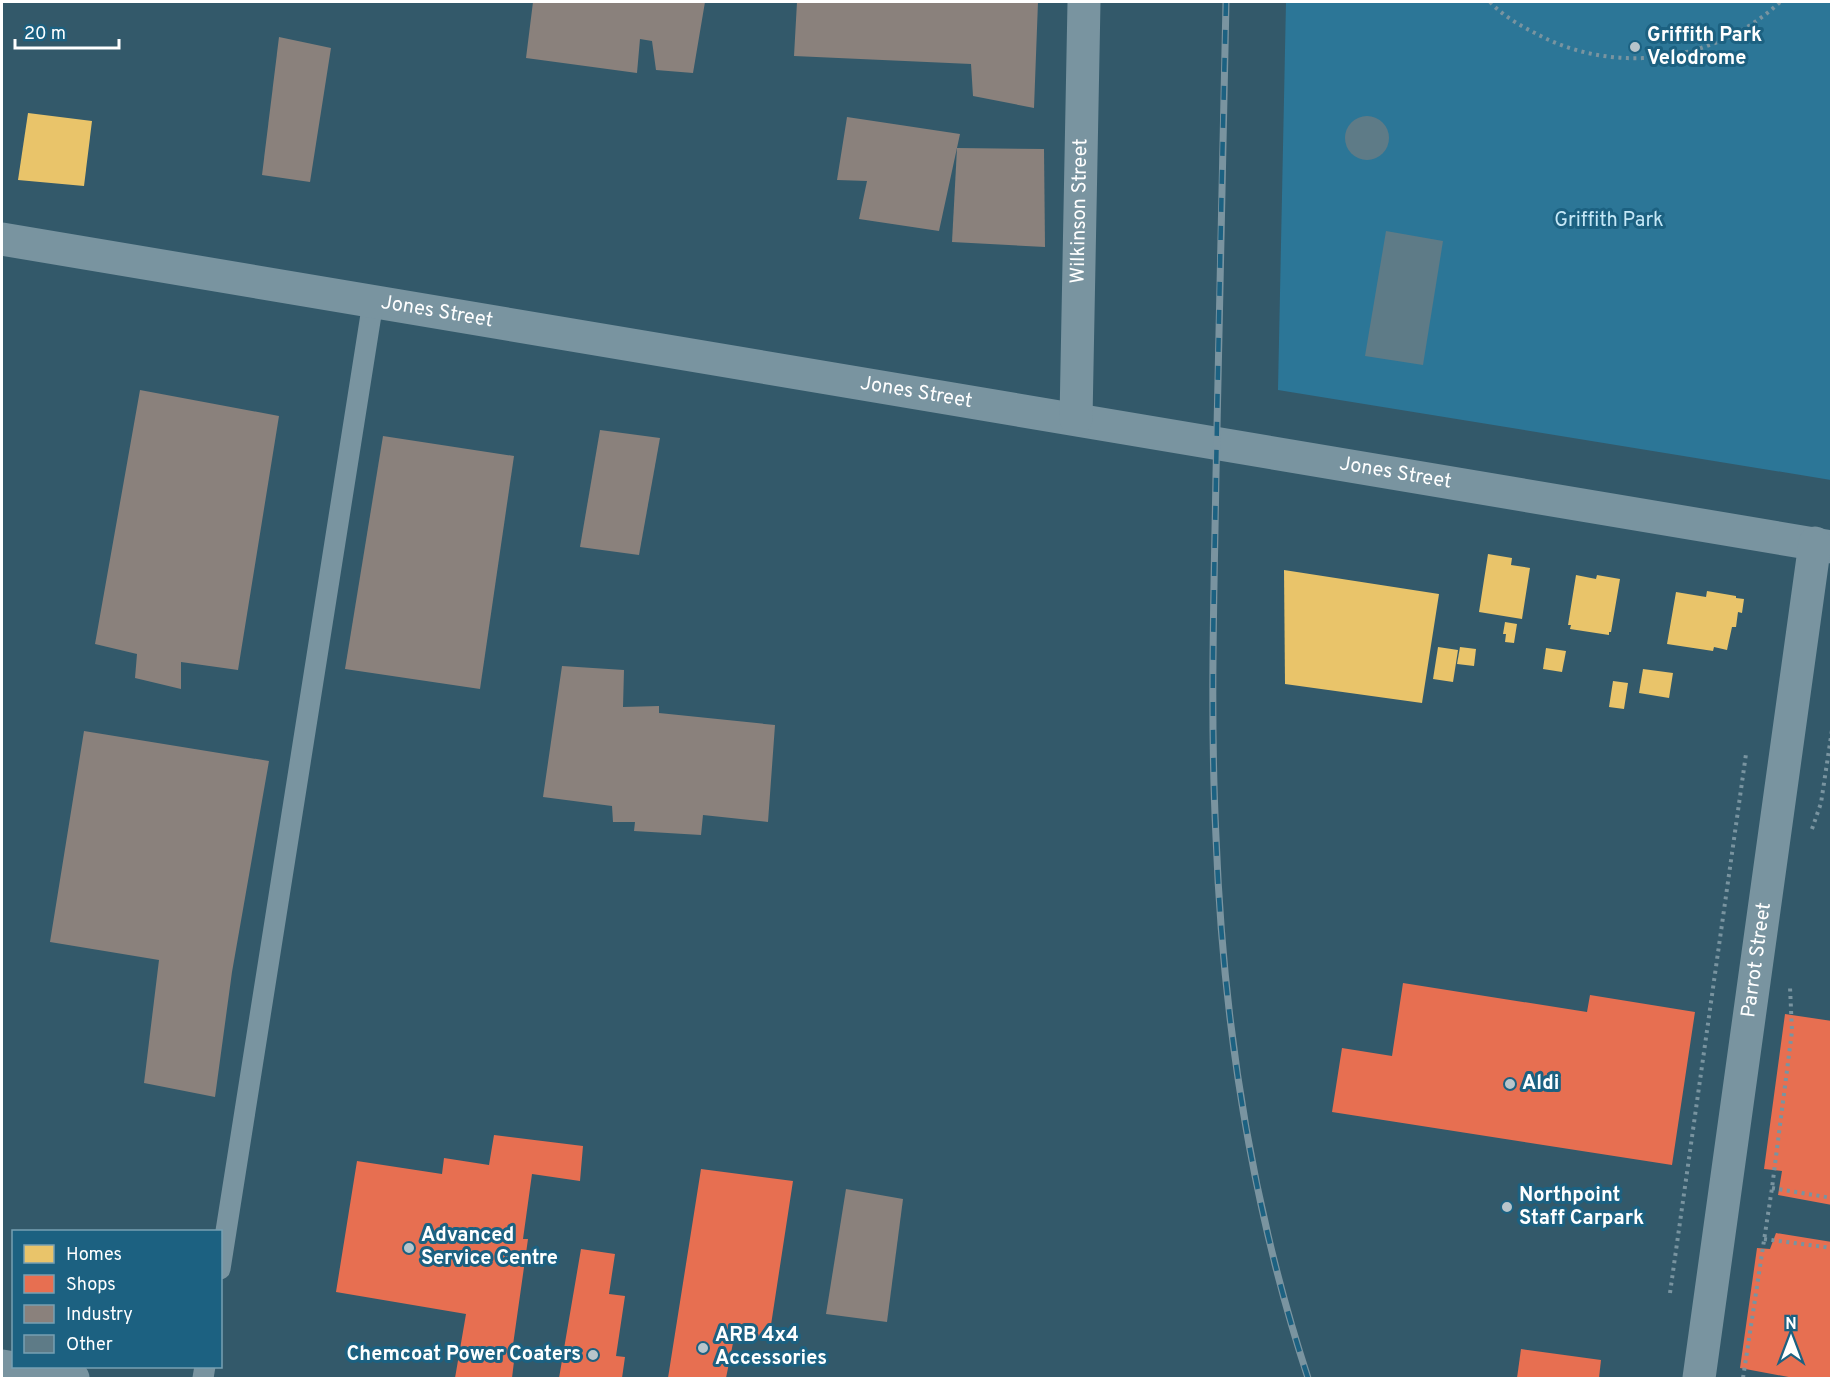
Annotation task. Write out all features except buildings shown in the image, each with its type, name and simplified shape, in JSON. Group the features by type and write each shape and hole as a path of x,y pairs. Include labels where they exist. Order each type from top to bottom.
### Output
{"street":[{"name":"Wilkinson Street","path":"1076,420 1084,2"},
{"name":"Jones Street","path":"2,239 1823,545"},
{"name":"Parrot Street","path":"1699,1378 1823,545"},
{"path":"14,1368 73,1378"}],"lane":[{"path":"222,1256 373,302"}],"path":[{"path":"1490,2 1520,25 1551,42 1584,53 1618,59 1653,58 1687,52 1720,41 1750,25 1780,2"},
{"path":"1811,831 1821,803 1832,730"},
{"path":"1670,1293 1746,754"},
{"path":"1743,1378 1772,1188 1792,1031 1790,981"},
{"path":"1772,1188 1832,1198"},
{"path":"1764,1239 1832,1248"}],"green space":[{"name":"Griffith Park","path":"1286,2 1831,2 1831,480 1278,390"}],"railway":[{"path":"1226,2 1213,656 1214,792 1220,906 1225,975 1243,1111 1271,1246 1308,1378"}],"place":[{"name":"Griffith Park Velodrome","path":"1635,47"},
{"name":"Aldi","path":"1510,1084"},
{"name":"Northpoint Staff Carpark","path":"1507,1207"},
{"name":"Advanced Service Centre","path":"409,1248"},
{"name":"ARB 4x4 Accessories","path":"703,1348"},
{"name":"Chemcoat Power Coaters","path":"593,1355"}]}
